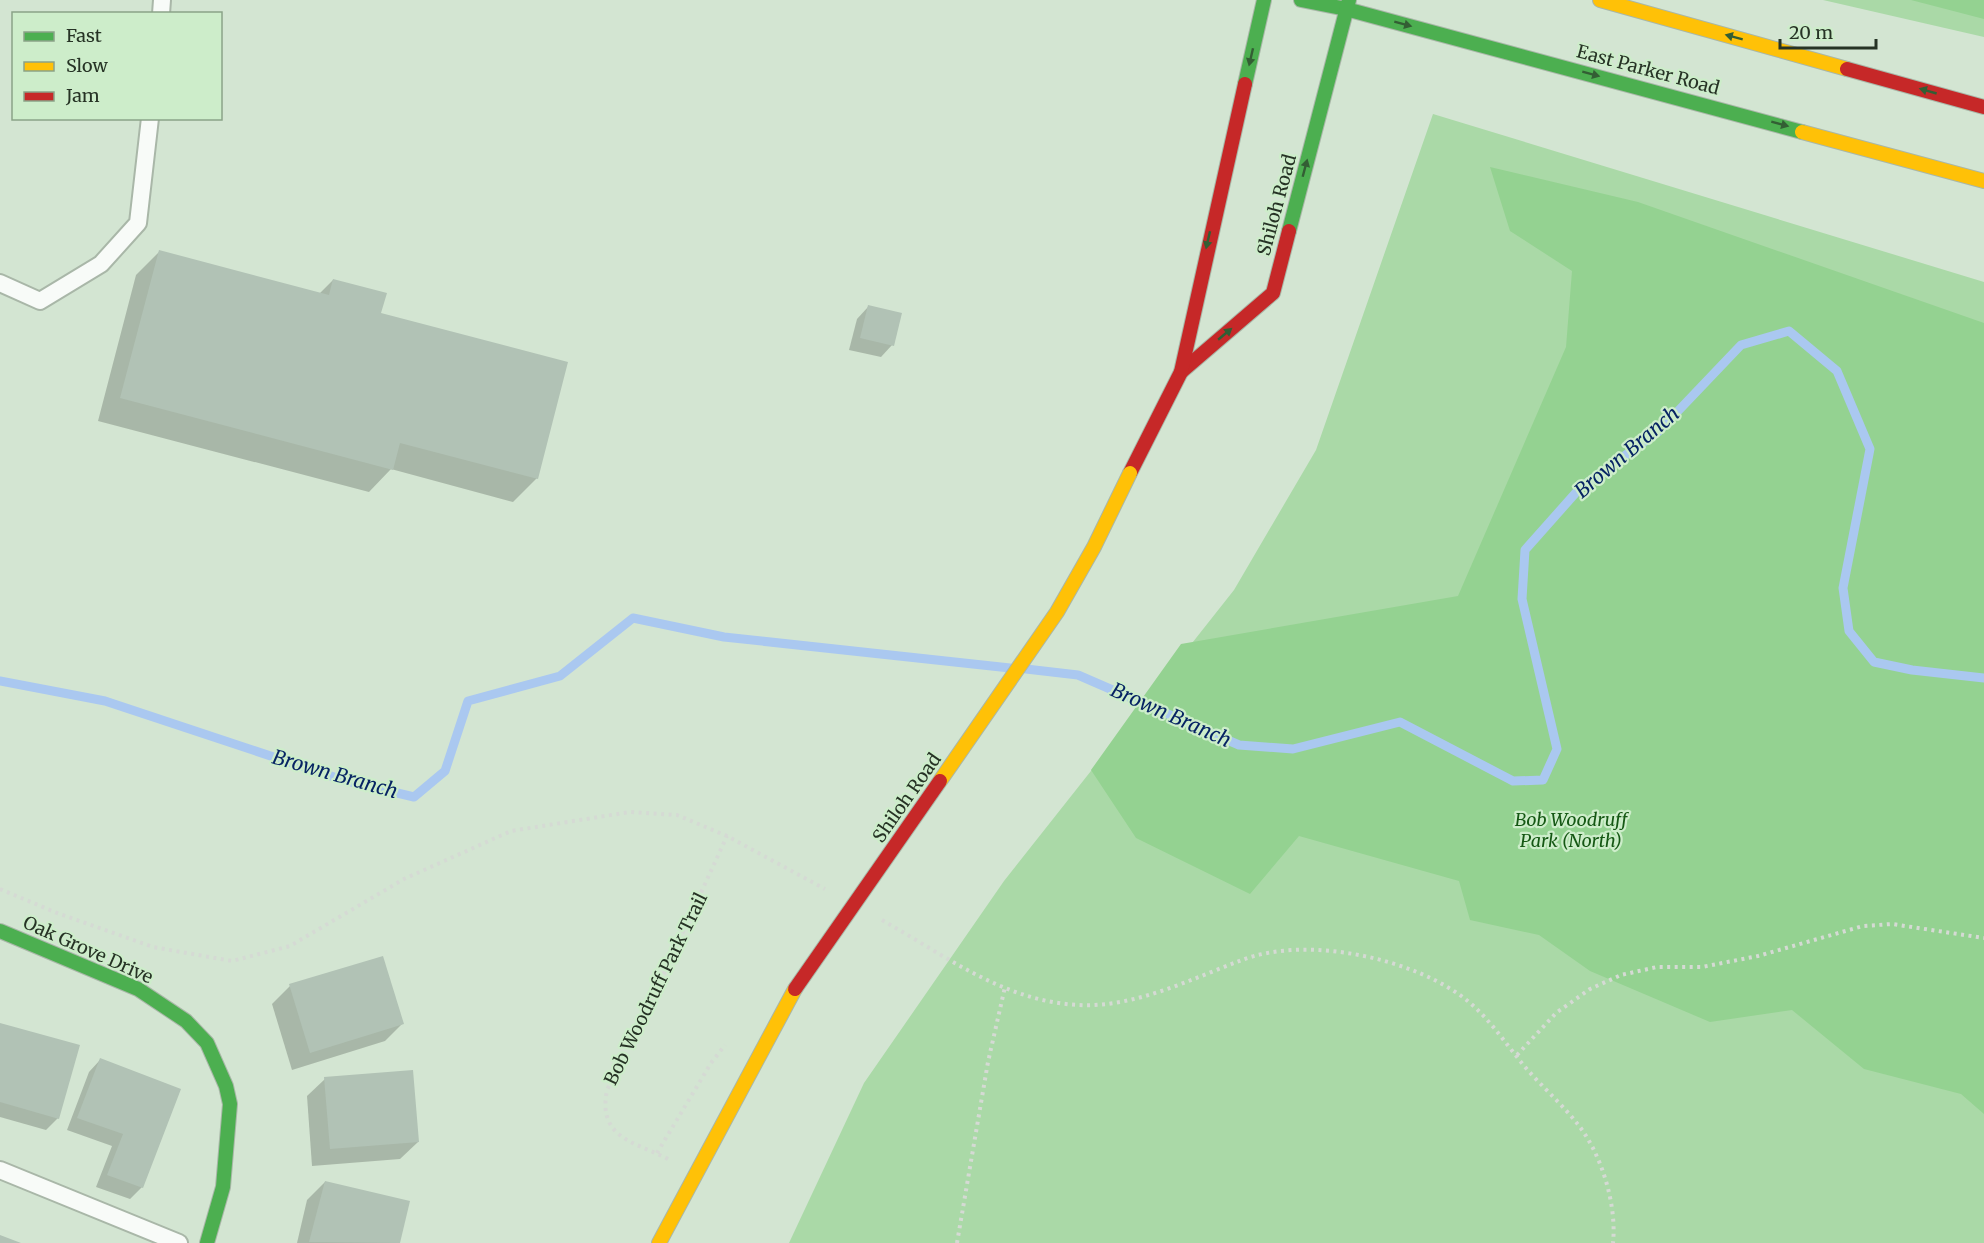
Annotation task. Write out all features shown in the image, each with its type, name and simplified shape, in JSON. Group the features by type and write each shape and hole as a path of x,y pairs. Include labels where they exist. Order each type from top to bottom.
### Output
{"main road":[{"name":"Shiloh Road","path":"659,1243 795,989 1057,612 1094,547 1180,372 1264,0"},
{"name":"East Parker Road","path":"1301,0 1348,5 1984,181"},
{"path":"1600,0 1984,107"},
{"name":"Shiloh Road","path":"1180,372 1273,293 1348,5"},
{"name":"Oak Grove Drive","path":"0,932 138,988 177,1014 207,1043 226,1086 230,1104 223,1187 207,1243"}],"lane":[{"path":"0,283 40,301 101,264 138,223 150,120"},
{"path":"0,1170 179,1243"}],"path":[{"name":"Bob Woodruff Park Trail","path":"695,1173 627,1140 610,1125 604,1103 607,1090 653,997 727,836"},
{"path":"0,889 57,913 153,947"},
{"path":"1613,1243 1608,1195 1596,1154 1577,1123 1532,1075 1517,1055 1556,1013 1590,988 1621,975 1657,967 1702,967 1758,956 1863,926 1892,924 1984,938"},
{"path":"957,1243 988,1062 1005,987"},
{"path":"657,1154 711,1063 730,1039"}],"green space":[{"path":"1823,0 1984,0 1984,37"},
{"path":"1911,0 1984,0 1984,19"},
{"name":"Bob Woodruff Park (North)","path":"1433,114 1984,282 1984,1243 789,1243 864,1083 1004,881 1234,590 1316,450"},
{"path":"1490,167 1638,202 1984,323 1984,1114 1961,1094 1864,1069 1792,1010 1710,1022 1590,971 1539,935 1470,920 1459,881 1299,836 1250,894 1136,838 1091,770 1181,644 1458,596 1566,347 1572,271 1510,231"}],"building":[{"path":"159,250 329,295 333,279 387,293 381,313 568,362 538,479 400,443 393,470 120,398"},
{"path":"868,305 902,313 894,346 860,338"},
{"path":"383,956 404,1024 310,1053 289,984"},
{"path":"0,1023 80,1045 59,1119 0,1102"},
{"path":"100,1058 181,1089 143,1188 107,1175 123,1134 77,1118"},
{"path":"413,1070 419,1142 330,1149 324,1077"},
{"path":"325,1181 410,1201 400,1243 309,1242"},
{"path":"0,1235 21,1243 0,1243"}],"waterway":[{"name":"Brown Branch","path":"1026,669 1078,675 1239,745 1293,749 1400,722 1513,781 1543,780 1557,749 1522,599 1525,550 1580,488 1659,431 1741,345 1789,331 1837,371 1870,449 1843,588 1849,631 1874,662 1912,670 1984,678"},
{"name":"Brown Branch","path":"0,681 105,701 343,780 414,797 445,771 468,701 560,676 633,618 724,637 1010,668"}],"traffic: fast":[{"path":"1245,84 1264,0"},
{"path":"1301,0 1346,9 1802,132"},
{"path":"1289,231 1349,0"},
{"path":"0,931 138,989 186,1021 207,1043 226,1086 230,1104 223,1187 207,1243"}],"traffic: slow":[{"path":"1600,0 1847,69"},
{"path":"1802,132 1984,181"},
{"path":"940,781 1057,612 1094,547 1130,473"},
{"path":"659,1243 795,989"}],"traffic: jam":[{"path":"1847,69 1984,107"},
{"path":"1130,473 1181,372 1245,84"},
{"path":"1181,372 1273,293 1289,231"},
{"path":"795,989 940,781"}]}
